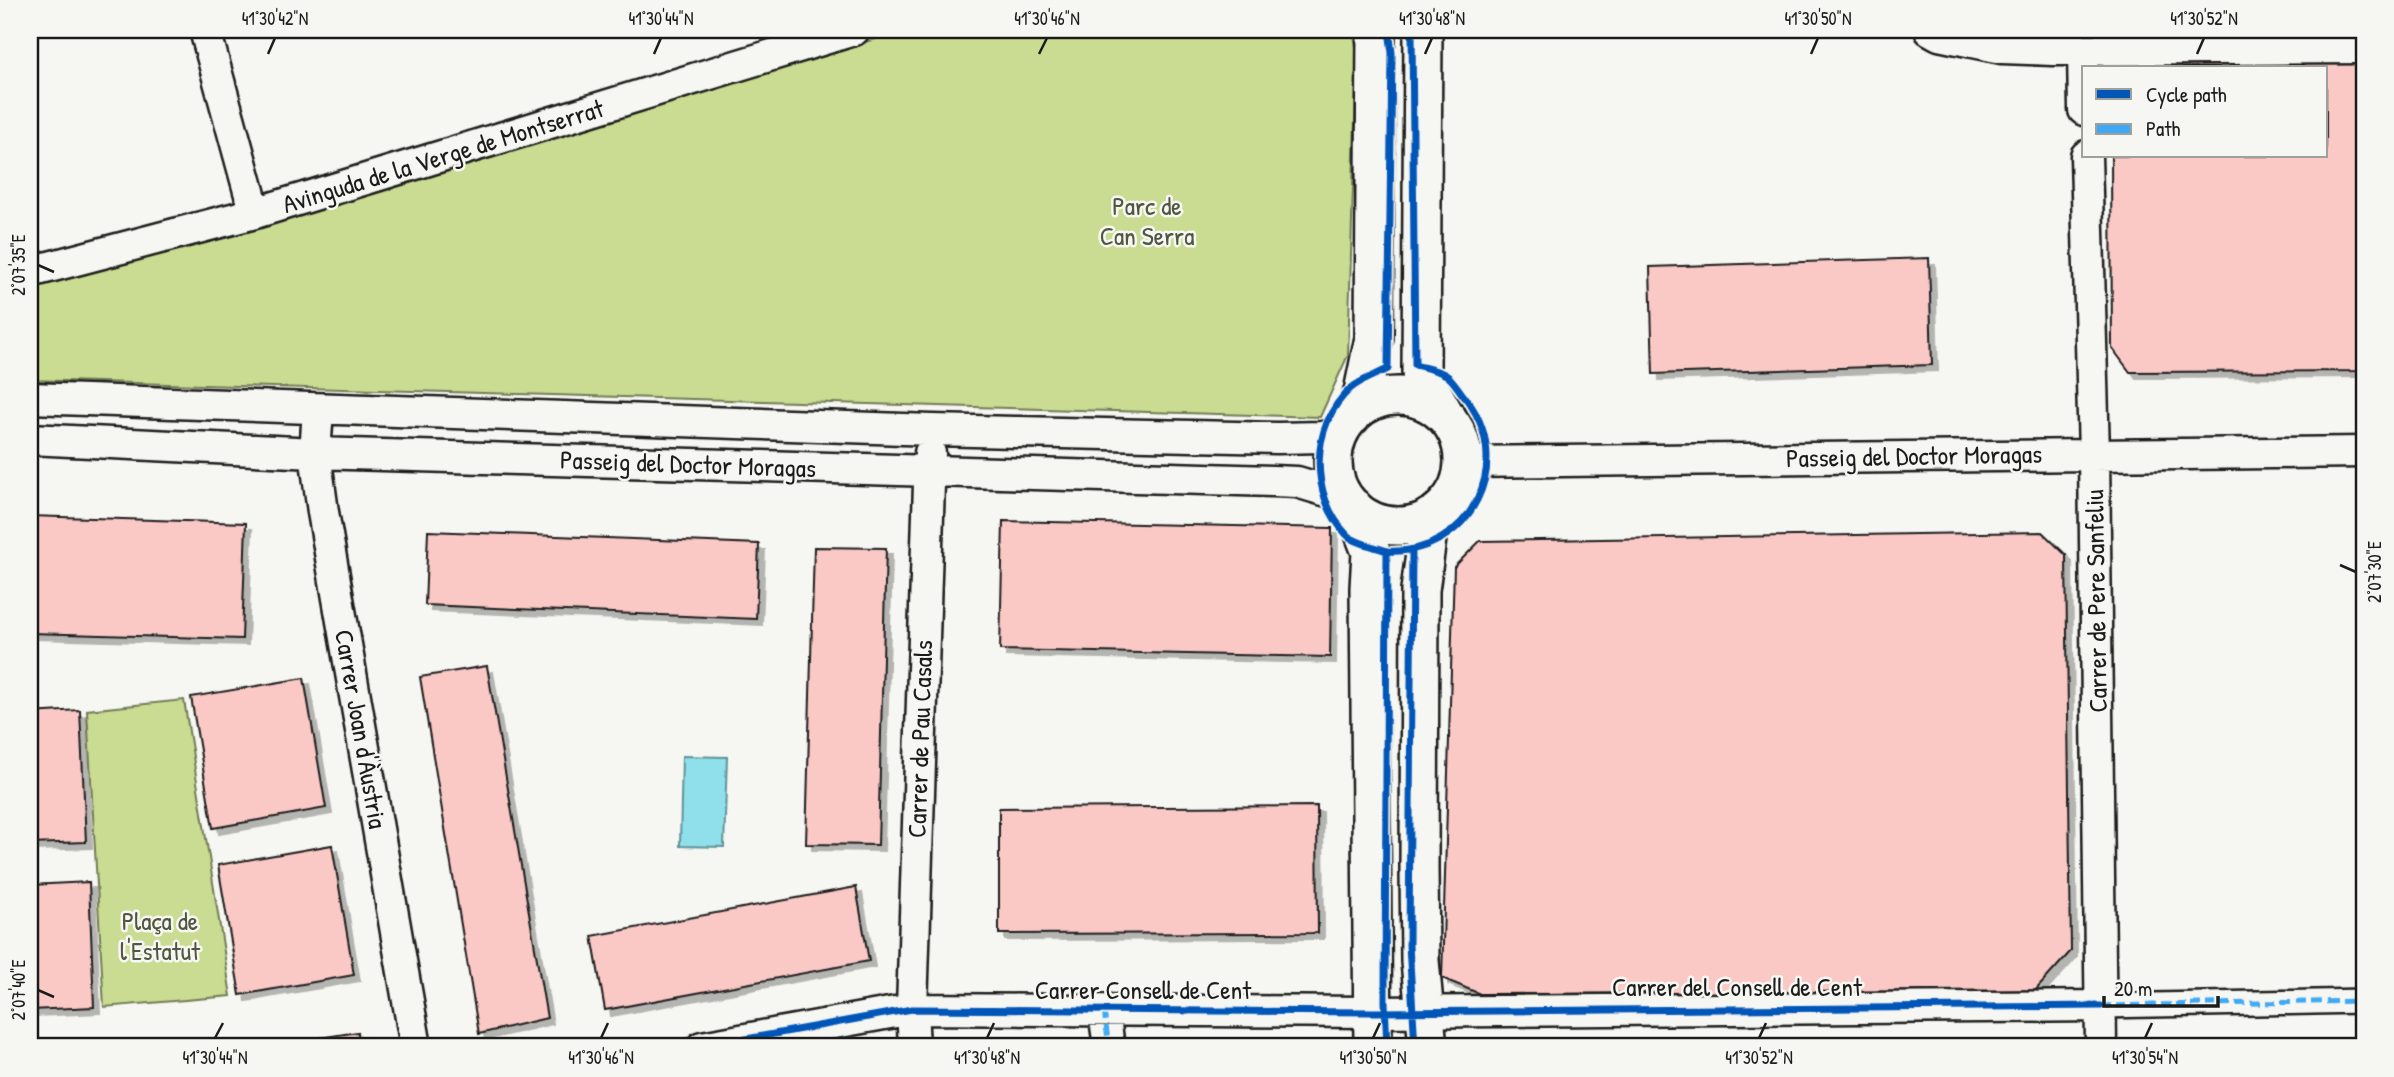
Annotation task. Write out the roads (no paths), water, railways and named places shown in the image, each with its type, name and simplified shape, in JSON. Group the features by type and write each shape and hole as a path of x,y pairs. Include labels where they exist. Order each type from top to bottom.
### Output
{"street":[{"path":"205,30 255,213"},
{"name":"Avinguda de la Verge de Montserrat","path":"30,271 255,213 854,30"},
{"path":"1373,1030 1369,588 1371,552 1334,466 1346,425 1363,392 1374,338 1376,30"},
{"path":"1349,502 1385,524 1408,525 1430,517 1441,509 1457,488 1463,462 1460,442 1421,373 1423,30"},
{"path":"1930,30 1938,35 2001,48 2364,48"},
{"path":"2082,50 2083,66"},
{"name":"Carrer de Pere Sanfeliu","path":"2085,158 2094,454 2101,1047"},
{"path":"1346,425 1373,401 1399,396 1424,401 1446,416"},
{"name":"Passeig del Doctor Moragas","path":"30,398 932,430 1278,438 1322,437 1346,425"},
{"name":"Carrer Joan d'Àustria","path":"318,410 315,453 416,1047"},
{"name":"Carrer de Pau Casals","path":"914,1047 912,1009 928,472 932,430"},
{"name":"Passeig del Doctor Moragas","path":"30,439 315,453 1285,481 1323,488 1349,502"},
{"name":"Passeig del Doctor Moragas","path":"1463,462 2364,452"},
{"path":"1428,1047 1420,961 1420,590 1430,517"},
{"name":"Carrer del Consell de Cent","path":"1373,1030 1426,1009 2101,1006 2364,1001"},
{"name":"Carrer Consell de Cent","path":"702,1047 912,1009 1104,1011 1373,1030"},
{"path":"1104,1011 1109,1047"}],"water":[{"path":"682,756 727,757 724,847 680,846"}],"park label":[{"name":"Parc de Can Serra","path":"1147,221"},
{"name":"Plaça de l'Estatut","path":"160,936"}]}
